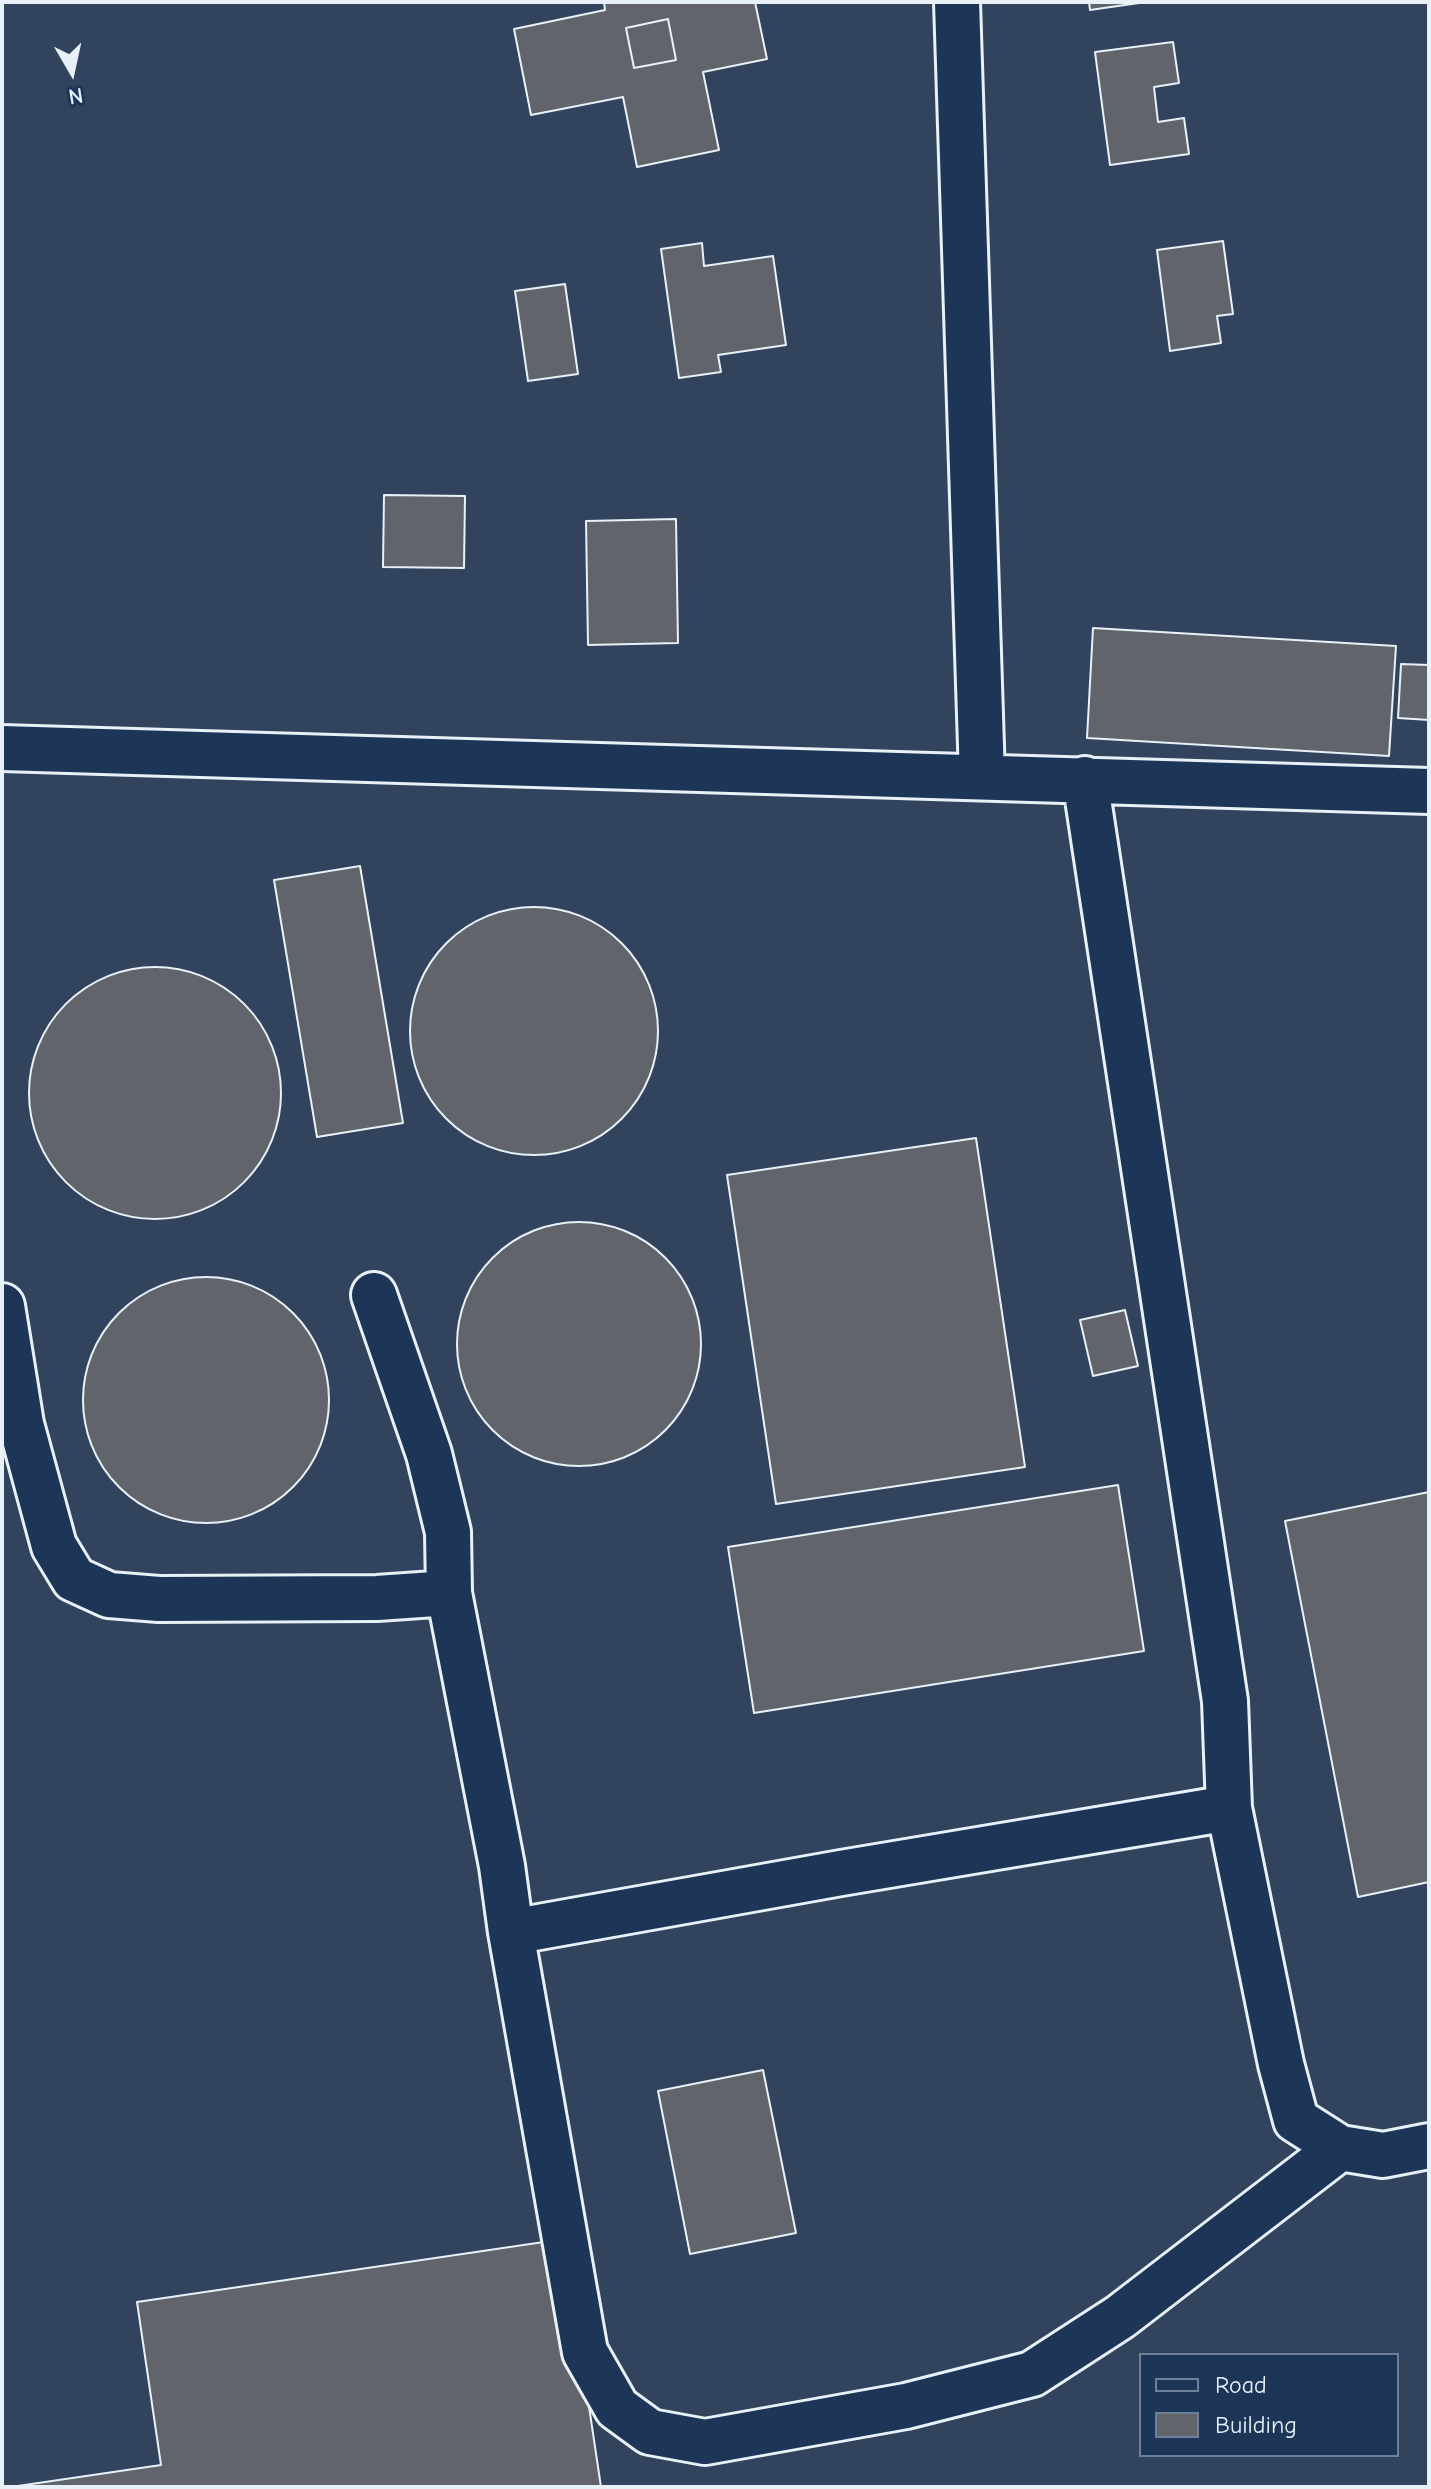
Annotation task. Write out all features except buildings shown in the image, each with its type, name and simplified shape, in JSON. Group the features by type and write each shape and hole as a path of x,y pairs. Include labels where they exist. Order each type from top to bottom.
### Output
{"lane":[{"path":"957,2 982,777"},
{"path":"2,748 1429,791"},
{"path":"1085,779 1225,1701 1229,1808 1281,2064 1296,2120 1340,2148 1383,2155 1429,2146"},
{"path":"374,1295 429,1454 448,1532 449,1593 502,1866 585,2352 617,2408 650,2432 705,2442 906,2406 1032,2374 1120,2317 1340,2148"},
{"path":"2,1306 21,1424 54,1546 74,1579 109,1595 159,1599 377,1598 449,1593"},
{"path":"511,1932 1229,1808"}]}
